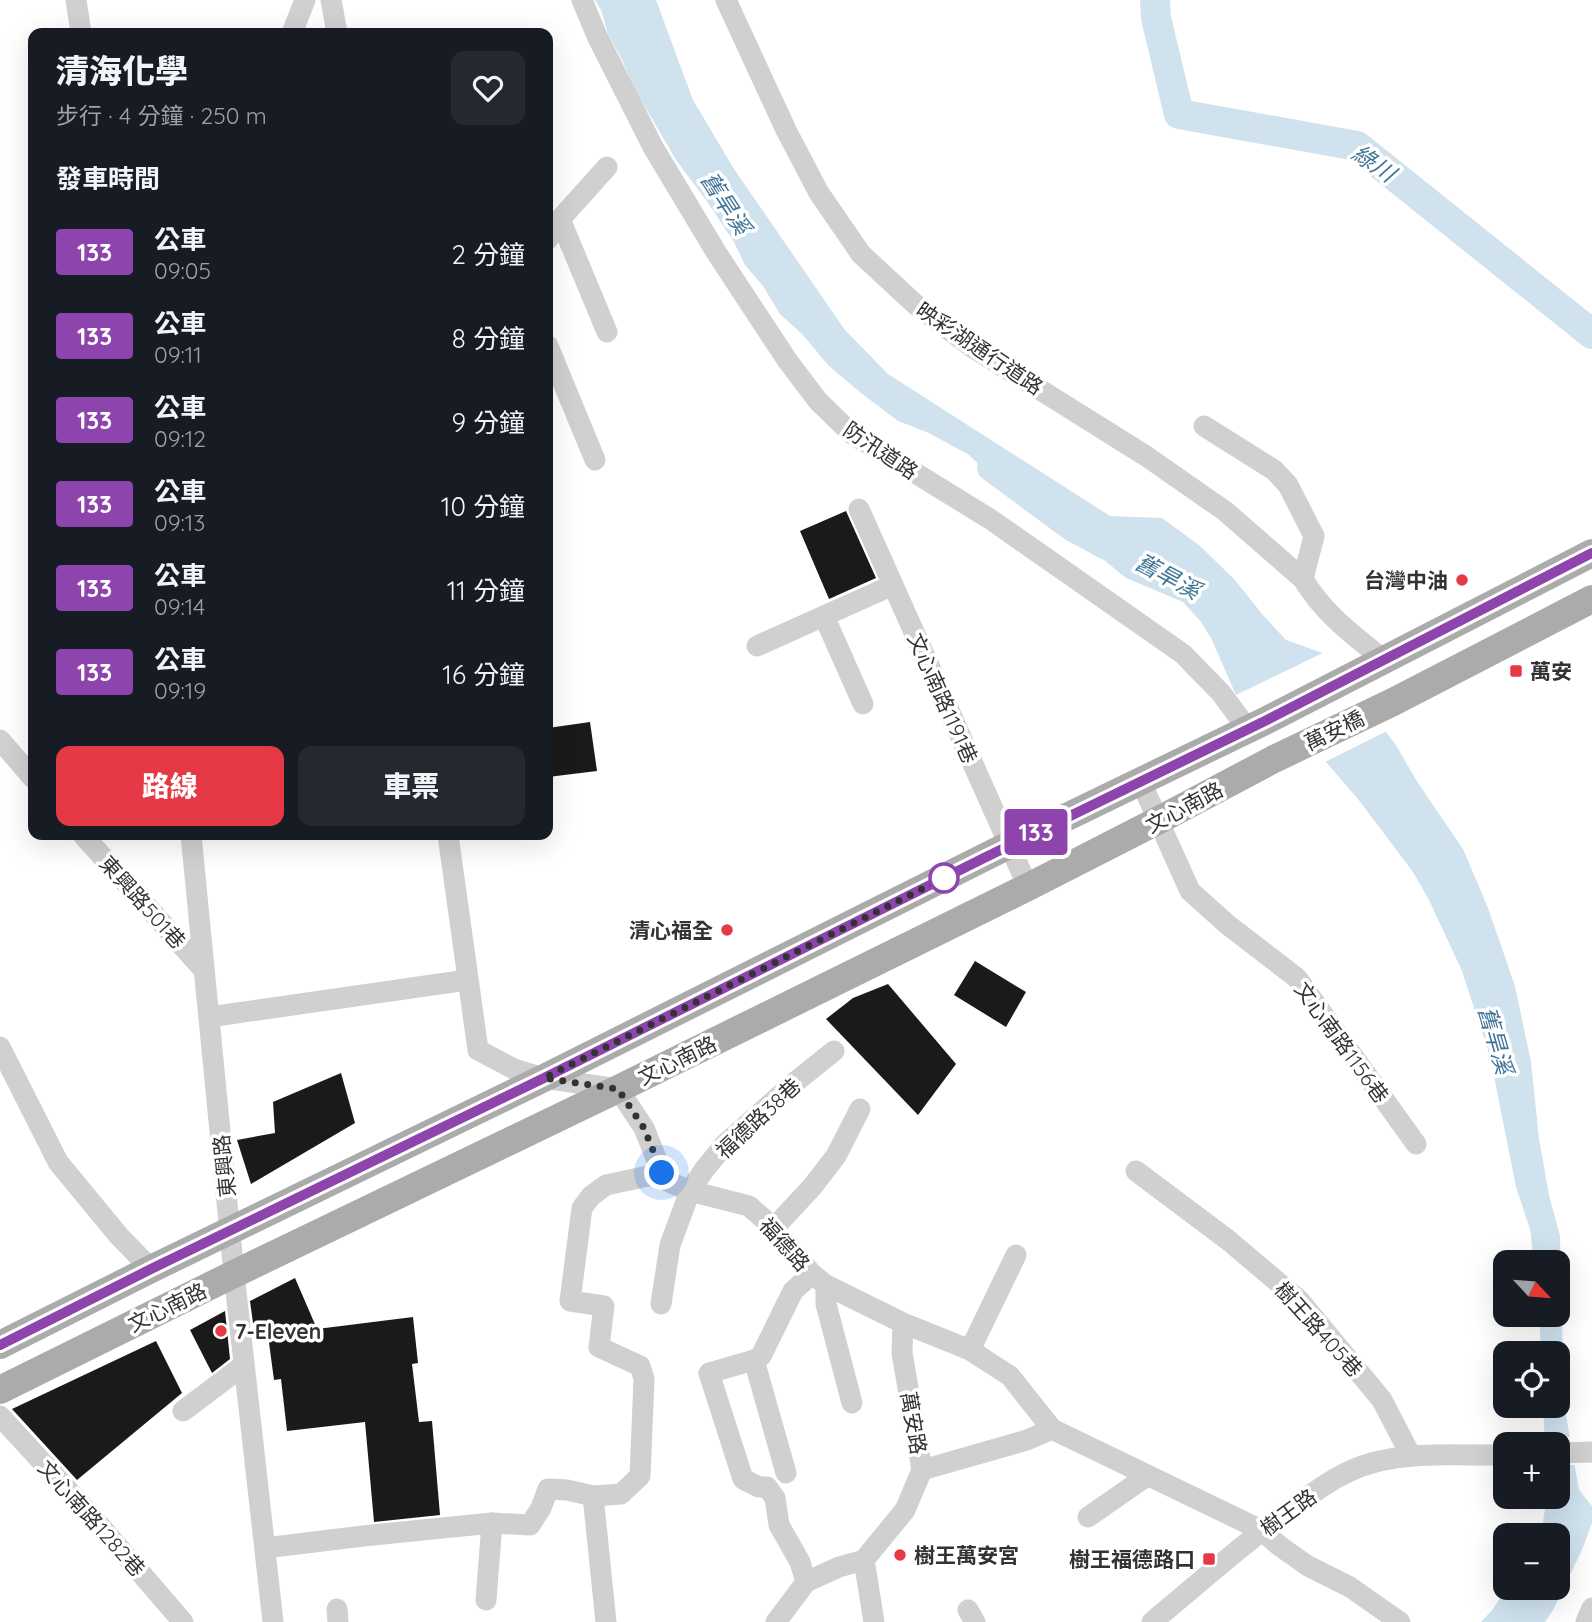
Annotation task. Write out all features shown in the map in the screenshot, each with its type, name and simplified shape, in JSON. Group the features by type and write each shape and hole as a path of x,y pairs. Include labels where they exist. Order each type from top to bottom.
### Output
{"main road":[{"path":"1380,662 1592,553"},
{"name":"萬安橋","path":"1275,759 1393,702 1592,599"},
{"name":"萬安橋","path":"1257,724 1380,662"},
{"name":"文心南路","path":"0,1345 1257,724"},
{"name":"文心南路","path":"0,1390 1028,887 1275,759"}],"street":[{"path":"76,0 80,28"},
{"path":"294,28 305,0"},
{"path":"331,0 336,28"},
{"name":"防汛道路","path":"582,0 597,36 660,159 716,252 818,401 852,434 990,520 1183,654 1221,693 1257,724"},
{"name":"映彩湖通行道路","path":"726,0 786,130 819,193 861,254 916,305 972,346 1146,456 1225,511 1303,579 1314,597 1336,621 1380,662"},
{"path":"553,228 607,167"},
{"path":"560,219 607,332"},
{"path":"553,358 595,460"},
{"path":"1205,426 1274,470 1288,485 1314,536 1303,579"},
{"name":"文心南路1191巷","path":"859,509 1028,887"},
{"path":"757,646 893,585"},
{"path":"824,616 863,704"},
{"path":"0,740 28,772"},
{"name":"文心南路1156巷","path":"1141,782 1190,891 1228,925 1297,978 1416,1144"},
{"name":"東興路501巷","path":"87,840 203,969"},
{"name":"東興路","path":"191,840 234,1274 273,1622"},
{"path":"265,1548 492,1523 530,1525 541,1508 548,1489 593,1496 621,1494 640,1476 644,1379 640,1366 599,1347 604,1306 570,1301 582,1208 591,1196 606,1185 662,1173 644,1128 618,1089 544,1078 514,1069 478,1050 448,840"},
{"path":"209,1017 467,980"},
{"path":"0,1046 58,1162 118,1236 151,1269"},
{"name":"福德路38巷","path":"661,1304 670,1245 690,1191 726,1143 834,1051"},
{"path":"773,1229 836,1156 860,1109"},
{"name":"樹王路405巷","path":"1136,1171 1228,1240 1299,1300 1382,1400 1411,1456"},
{"name":"福德路","path":"662,1173 667,1181 690,1191 749,1206 819,1279 902,1324 970,1350 1010,1376 1052,1429 1261,1530 1299,1560 1350,1587 1400,1622"},
{"path":"970,1350 1016,1255"},
{"path":"806,1582 800,1562 779,1525 775,1498 767,1487 743,1479 709,1373 761,1356 793,1290 819,1279 852,1403"},
{"name":"萬安路","path":"864,1560 905,1510 922,1470 902,1353 902,1324"},
{"path":"754,1360 786,1473"},
{"path":"183,1410 244,1365"},
{"name":"文心南路1282巷","path":"0,1416 89,1513 183,1622"},
{"path":"922,1470 1027,1440 1052,1429"},
{"path":"1570,1453 1592,1452"},
{"name":"樹王路","path":"1153,1622 1261,1530 1352,1469 1374,1462 1411,1456 1493,1455"},
{"path":"1087,1517 1147,1476"},
{"path":"593,1496 606,1622"},
{"path":"486,1600 492,1523"},
{"path":"776,1622 806,1582 839,1567 864,1560 874,1622"},
{"path":"1586,1622 1592,1608"}],"water":[{"name":"舊旱溪","path":"595,0 656,0 693,100 734,169 845,330 888,374 1110,516 1162,518 1199,545 1235,580 1286,640 1325,654 1396,745 1416,780 1463,849 1488,908 1515,986 1531,1062 1539,1139 1560,1236 1560,1250 1533,1250 1530,1229 1516,1187 1490,1056 1462,971 1413,872 1358,799 1259,685 1236,695 1211,638 1183,602 1126,578 1099,556 1049,503 991,476 969,455 929,433 898,421 829,366 802,334 780,314 763,286 745,265 734,242 706,200 676,160 637,93 608,34"},
{"name":"舊旱溪","path":"1540,1327 1562,1327 1562,1341 1540,1341"},
{"name":"舊旱溪","path":"1544,1418 1566,1418 1569,1432 1544,1432"},
{"name":"舊旱溪","path":"1570,1438 1579,1490 1592,1506 1592,1523 1570,1575 1570,1523 1543,1523 1545,1509 1570,1509"},
{"name":"舊旱溪","path":"1499,1600 1558,1600 1545,1622 1481,1622"}],"pier":[{"path":"1327,651 1389,730 1323,763 1258,689 1236,699 1234,696"},
{"path":"1570,1437 1573,1437 1578,1465 1570,1465"}],"building":[{"path":"846,511 876,578 829,599 800,531"},
{"path":"590,722 597,771 553,776 553,727"},
{"path":"975,961 1026,992 1006,1027 954,995"},
{"path":"888,984 956,1064 918,1115 826,1019 853,998"},
{"path":"341,1073 355,1123 251,1184 237,1140 275,1133 273,1102"},
{"path":"295,1278 317,1329 413,1317 418,1363 412,1364 419,1422 432,1421 440,1515 374,1522 365,1422 287,1431 281,1379 274,1380 268,1335 257,1336 250,1301"},
{"path":"225,1311 230,1359 212,1373 190,1330"},
{"path":"156,1341 182,1393 77,1480 12,1409"}],"waterway":[{"name":"綠川","path":"1155,0 1156,18 1179,114 1357,146 1592,334"},
{"name":"舊旱溪","path":"992,467 1072,526 1107,545"}],"bus line":[{"name":"133","path":"0,1345 1267,720 1592,553"}],"place":[{"name":"台灣中油","path":"1462,580"},
{"name":"萬安","path":"1516,671"},
{"name":"清心福全","path":"727,930"},
{"name":"7-Eleven","path":"221,1331"},
{"name":"樹王萬安宮","path":"900,1555"},
{"name":"樹王福德路口","path":"1209,1559"}],"route":[{"path":"662,1173 644,1128 618,1089 544,1078 944,878"}]}
